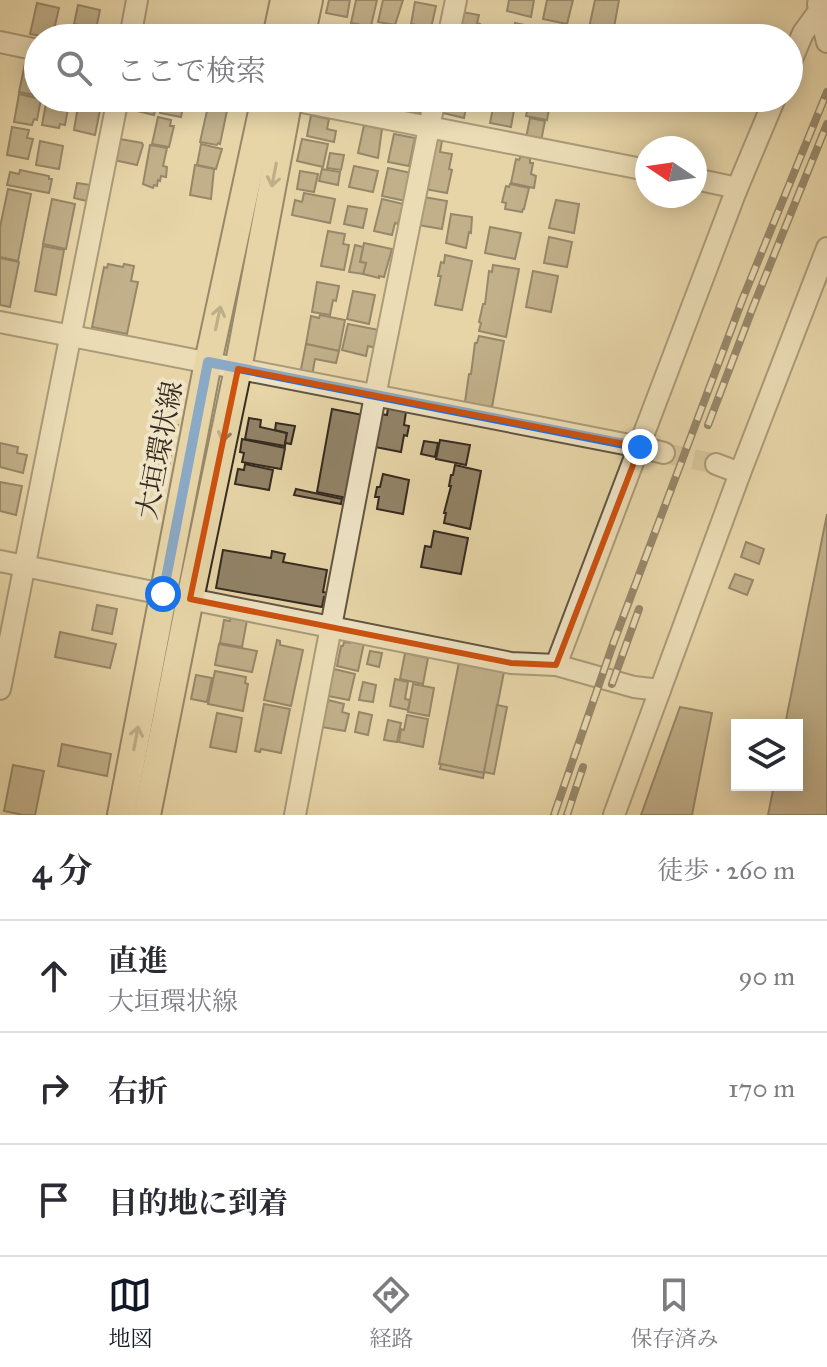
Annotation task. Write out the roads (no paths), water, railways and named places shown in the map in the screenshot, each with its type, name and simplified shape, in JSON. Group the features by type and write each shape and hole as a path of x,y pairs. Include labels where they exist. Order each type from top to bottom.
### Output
{"main road":[{"path":"279,24 284,0"},
{"path":"304,24 309,0"},
{"name":"大垣環状線","path":"121,815 208,362 277,112"},
{"path":"147,815 238,369 279,112"}],"street":[{"path":"133,24 137,0"},
{"path":"451,24 456,0"},
{"path":"820,4 827,42"},
{"path":"803,33 820,4"},
{"path":"0,42 24,47"},
{"path":"0,689 115,112"},
{"path":"352,112 635,168"},
{"path":"295,815 432,112"},
{"path":"556,665 736,191 769,112"},
{"path":"707,182 736,191"},
{"path":"614,815 827,248"},
{"path":"0,322 664,453"},
{"path":"716,464 740,473"},
{"path":"0,561 163,594"},
{"path":"190,599 511,663 556,665 634,687 660,690"}],"tunnel":[{"path":"664,453 716,464"}],"railway":[{"path":"554,815 613,644 743,298 827,92"},
{"path":"708,425 827,124"},
{"path":"612,684 639,609"},
{"path":"567,815 583,767"}]}
